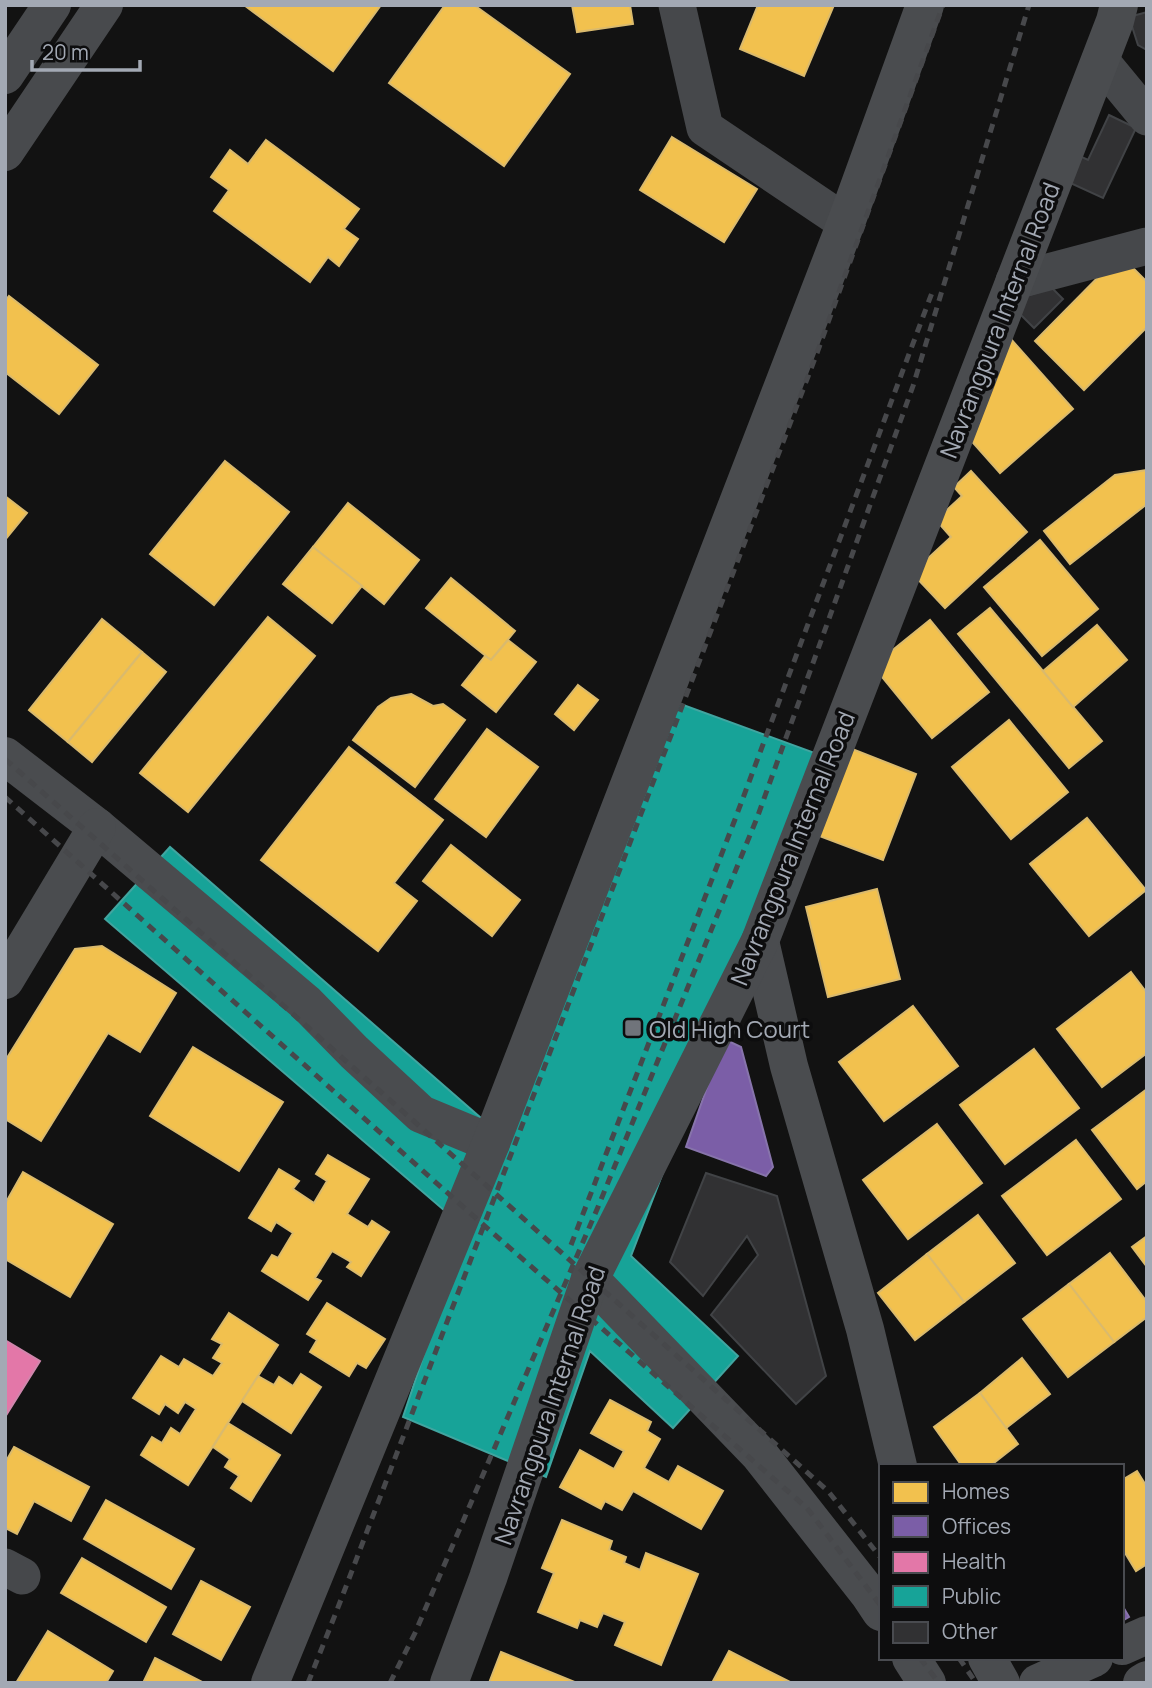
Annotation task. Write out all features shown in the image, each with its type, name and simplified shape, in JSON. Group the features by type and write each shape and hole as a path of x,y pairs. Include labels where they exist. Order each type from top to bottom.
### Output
{"main road":[{"path":"5,75 52,5"},
{"path":"5,152 104,5"}],"street":[{"path":"677,5 705,128 846,223"},
{"path":"270,1683 491,1143 846,223 925,5"},
{"name":"Navrangpura Internal Road","path":"449,1683 488,1578 590,1279 760,941 1119,5"},
{"path":"1100,60 1147,117"},
{"path":"1014,281 1147,246"},
{"path":"5,756 97,827 306,1003 421,1114 491,1143"},
{"path":"5,980 97,827"},
{"path":"760,941 789,1066 865,1329 898,1464"},
{"path":"590,1279 759,1454 875,1603"},
{"path":"1124,1645 1147,1635"},
{"path":"912,1660 927,1683"},
{"path":"988,1660 1001,1683"},
{"path":"1038,1683 1090,1660"},
{"path":"1142,1683 1147,1680"}],"building: Homes":[{"path":"244,5 381,5 333,71"},
{"path":"445,5 474,5 570,74 504,166 389,83"},
{"path":"572,5 630,5 633,24 577,32"},
{"path":"758,5 834,5 804,76 740,49"},
{"path":"672,137 757,189 724,242 640,190"},
{"path":"266,140 359,209 344,229 358,239 339,266 328,257 310,282 214,211 229,190 211,177 230,150 248,164"},
{"path":"1120,255 1147,282 1147,327 1084,390 1035,341"},
{"path":"9,296 98,365 59,414 5,372 5,301"},
{"path":"1002,329 1073,409 1000,473 967,436"},
{"path":"225,461 289,512 214,605 150,554"},
{"path":"1147,470 1147,504 1070,564 1044,531 1115,475"},
{"path":"971,471 1027,532 945,608 912,573 951,537 936,520 962,496 954,487"},
{"path":"5,496 27,513 5,540"},
{"path":"348,503 419,560 384,604 313,547"},
{"path":"1040,540 1098,609 1042,656 984,587"},
{"path":"313,547 362,586 332,623 283,584"},
{"path":"451,578 515,631 491,660 426,608"},
{"path":"990,608 1102,741 1069,768 958,634"},
{"path":"268,617 315,656 188,812 140,773"},
{"path":"102,619 142,652 68,742 29,710"},
{"path":"930,620 989,692 932,738 873,666"},
{"path":"1097,625 1127,660 1073,707 1043,671"},
{"path":"508,640 536,662 496,712 462,685 485,656 491,660"},
{"path":"142,652 166,672 92,762 68,742"},
{"path":"578,685 598,700 574,730 555,714"},
{"path":"411,694 433,706 443,704 465,720 415,787 353,740 378,707 391,698"},
{"path":"1009,720 1068,792 1011,839 952,767"},
{"path":"487,729 538,767 486,837 435,799"},
{"path":"349,747 443,820 394,883 417,901 378,951 261,860"},
{"path":"847,747 916,774 883,860 814,834"},
{"path":"1087,818 1146,890 1089,936 1030,864"},
{"path":"451,845 520,900 492,936 423,881"},
{"path":"877,889 900,979 828,997 806,907"},
{"path":"102,946 176,993 140,1052 108,1033 41,1141 5,1119 5,1061 75,949"},
{"path":"1131,972 1147,993 1147,1053 1102,1087 1057,1029"},
{"path":"913,1006 958,1066 884,1121 839,1062"},
{"path":"193,1047 283,1102 239,1171 150,1116"},
{"path":"1034,1049 1079,1108 1005,1164 960,1105"},
{"path":"1147,1089 1147,1181 1137,1189 1092,1130"},
{"path":"937,1124 982,1183 908,1239 863,1180"},
{"path":"1076,1140 1121,1199 1047,1255 1002,1196"},
{"path":"328,1155 369,1179 347,1214 368,1227 372,1221 389,1232 361,1276 347,1267 351,1262 332,1251 315,1278 321,1281 308,1300 262,1271 272,1255 278,1258 293,1233 276,1222 271,1231 249,1218 279,1169 299,1181 293,1189 314,1203 327,1181 316,1174"},
{"path":"23,1172 113,1224 70,1297 5,1259 5,1204"},
{"path":"978,1215 1015,1263 964,1302 927,1254"},
{"path":"1147,1236 1147,1267 1132,1247"},
{"path":"1110,1253 1147,1302 1147,1317 1114,1342 1069,1284"},
{"path":"927,1254 964,1302 915,1340 878,1293"},
{"path":"1069,1284 1114,1342 1068,1377 1023,1319"},
{"path":"327,1303 385,1339 366,1368 357,1363 349,1376 310,1352 317,1340 307,1334"},
{"path":"229,1313 278,1345 188,1485 141,1455 152,1437 162,1443 171,1428 180,1434 196,1409 185,1402 178,1413 165,1404 159,1414 133,1398 161,1356 179,1367 184,1359 213,1376 222,1363 213,1358 222,1344 212,1339"},
{"path":"1022,1358 1050,1394 1006,1428 980,1393"},
{"path":"301,1374 321,1387 291,1433 242,1401 258,1376 274,1385 279,1377 293,1386"},
{"path":"980,1393 1018,1444 993,1464 961,1464 934,1427"},
{"path":"610,1400 651,1422 647,1431 660,1439 644,1468 669,1482 678,1466 723,1491 701,1529 633,1491 622,1510 605,1501 601,1509 560,1487 580,1450 614,1469 624,1451 591,1433"},
{"path":"228,1423 280,1455 251,1501 231,1488 239,1476 225,1467 230,1459 213,1447"},
{"path":"14,1447 89,1487 71,1521 34,1501 17,1534 5,1528 5,1463"},
{"path":"1137,1471 1147,1487 1147,1564 1136,1571 1124,1551 1124,1479"},
{"path":"106,1500 194,1549 171,1589 84,1539"},
{"path":"562,1520 612,1541 609,1550 626,1557 624,1563 640,1570 646,1553 698,1574 661,1665 615,1645 625,1622 603,1613 597,1627 580,1620 577,1628 538,1612 554,1573 542,1568"},
{"path":"82,1558 166,1607 146,1642 61,1593"},
{"path":"201,1581 250,1607 221,1660 173,1634"},
{"path":"48,1631 113,1671 106,1683 16,1683"},
{"path":"729,1651 792,1683 712,1683"},
{"path":"501,1652 577,1683 489,1683"},
{"path":"155,1658 204,1683 143,1683"}],"building: Offices":[{"path":"724,1039 741,1047 773,1167 766,1176 686,1147"}],"building: Health":[{"path":"5,1340 40,1361 5,1417"}],"building: Public":[{"name":"Old High Court","path":"675,702 823,756 631,1256 738,1356 673,1428 590,1351 546,1477 403,1417 466,1229 105,919 170,847 504,1138"}],"building: Other":[{"path":"1147,12 1147,50 1138,45 1129,17"},
{"path":"1109,115 1136,128 1103,198 1055,176 1067,150 1088,160"},
{"path":"1052,288 1063,299 1034,328 1008,302"},
{"path":"706,1173 777,1196 826,1376 796,1404 711,1315 758,1255 747,1236 703,1296 670,1262"}],"railway":[{"path":"308,1683 817,353 943,5"},
{"path":"390,1683 415,1633 598,1207 757,818 913,386 1029,5"},
{"path":"571,1245 734,822 933,290"},
{"path":"5,759 828,1491 879,1555"},
{"path":"5,797 470,1213 807,1508 879,1603"},
{"path":"922,1660 939,1683"},
{"path":"960,1660 976,1683"}],"place":[{"name":"Old High Court","path":"633,1028"}]}
